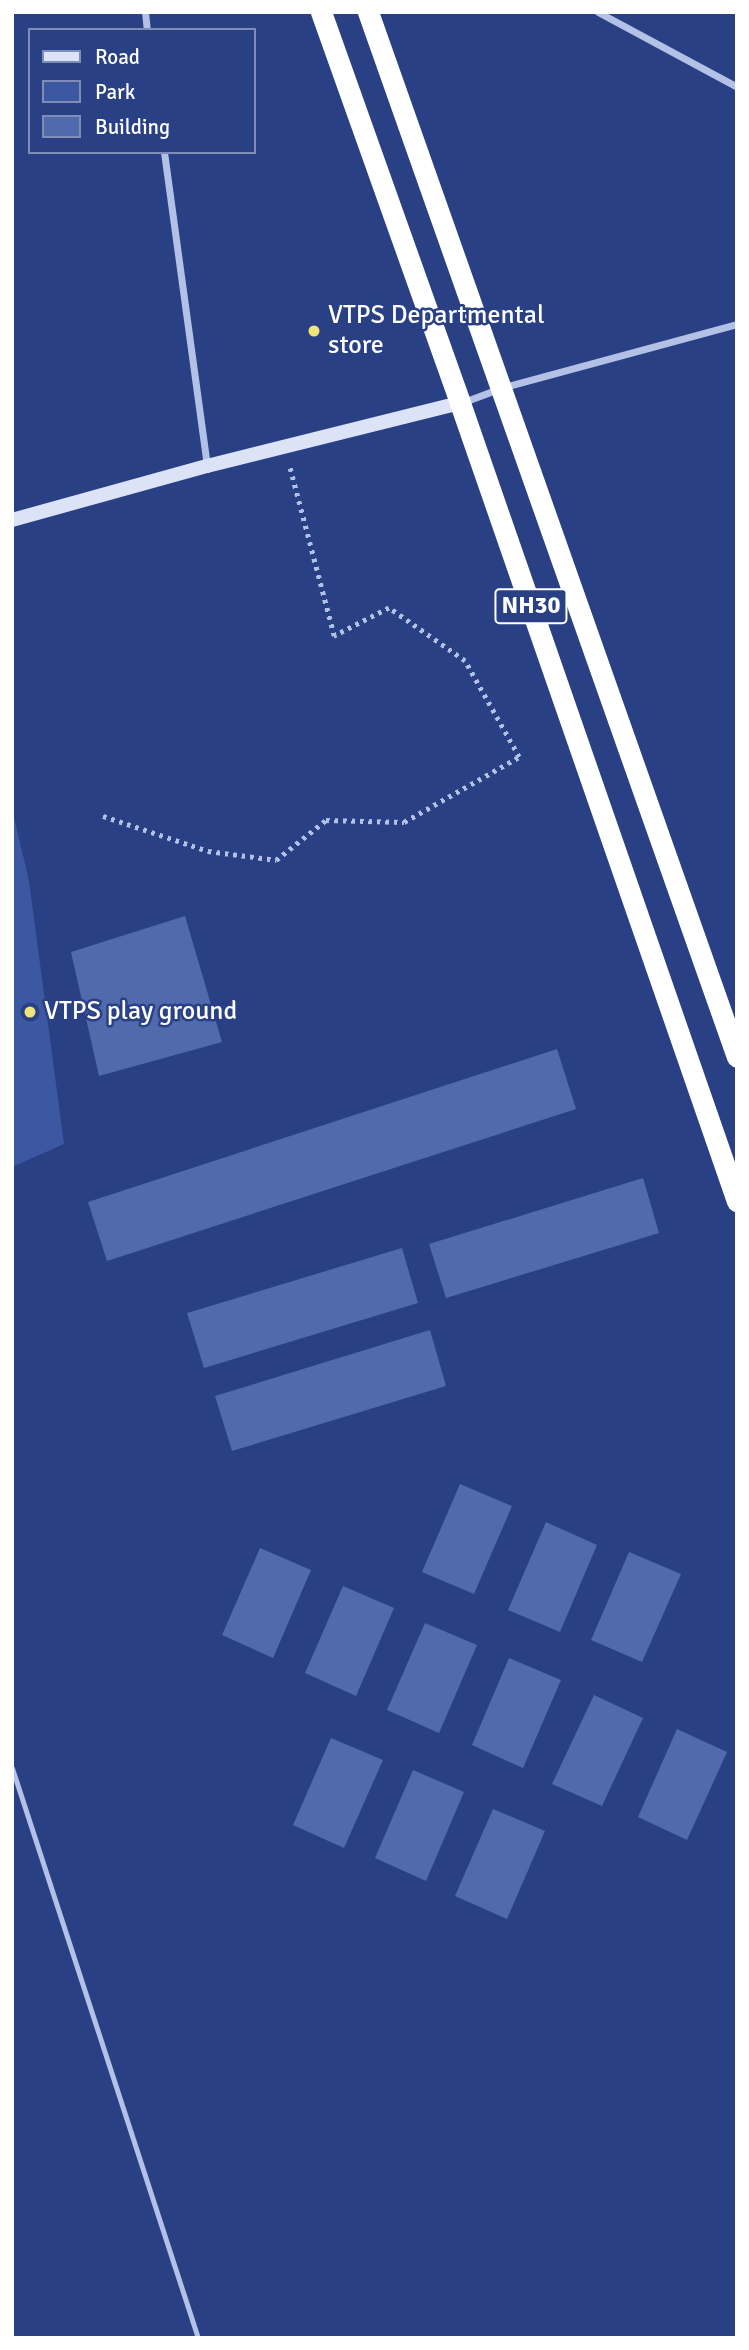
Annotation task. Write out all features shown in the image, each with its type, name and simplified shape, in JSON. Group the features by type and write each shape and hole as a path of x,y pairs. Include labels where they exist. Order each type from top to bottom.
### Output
{"highway":[{"name":"NH30","path":"321,12 737,1201"},
{"name":"NH30","path":"368,12 737,1058"}],"street":[{"path":"598,12 737,88"},
{"path":"164,154 207,466"},
{"path":"12,520 207,466 460,403 501,388 737,324"}],"lane":[{"path":"12,1768 198,2338"}],"path":[{"path":"103,816 208,851 276,860 326,820 404,822 519,757 465,660 389,608 334,636 284,447"}],"green space":[{"name":"VTPS play ground","path":"12,809 29,881 64,1144 12,1167"}],"building":[{"path":"185,916 222,1042 99,1076 71,952"},
{"path":"557,1049 576,1109 107,1261 88,1202"},
{"path":"643,1178 659,1233 446,1298 429,1244"},
{"path":"402,1248 418,1303 204,1368 187,1313"},
{"path":"430,1330 446,1386 232,1451 215,1396"},
{"path":"460,1484 512,1506 474,1594 422,1572"},
{"path":"546,1522 597,1545 560,1632 508,1610"},
{"path":"260,1548 311,1570 273,1658 222,1635"},
{"path":"629,1552 681,1574 642,1662 591,1640"},
{"path":"343,1586 394,1608 356,1696 305,1673"},
{"path":"425,1623 477,1645 439,1733 387,1710"},
{"path":"509,1658 561,1680 523,1768 472,1745"},
{"path":"594,1695 643,1718 602,1806 552,1784"},
{"path":"677,1729 727,1752 687,1840 638,1817"},
{"path":"331,1738 383,1760 344,1848 293,1825"},
{"path":"413,1770 464,1792 426,1881 375,1858"},
{"path":"493,1809 545,1831 507,1919 455,1896"}],"place":[{"name":"VTPS Departmental store","path":"314,331"},
{"name":"VTPS play ground","path":"30,1012"}]}
